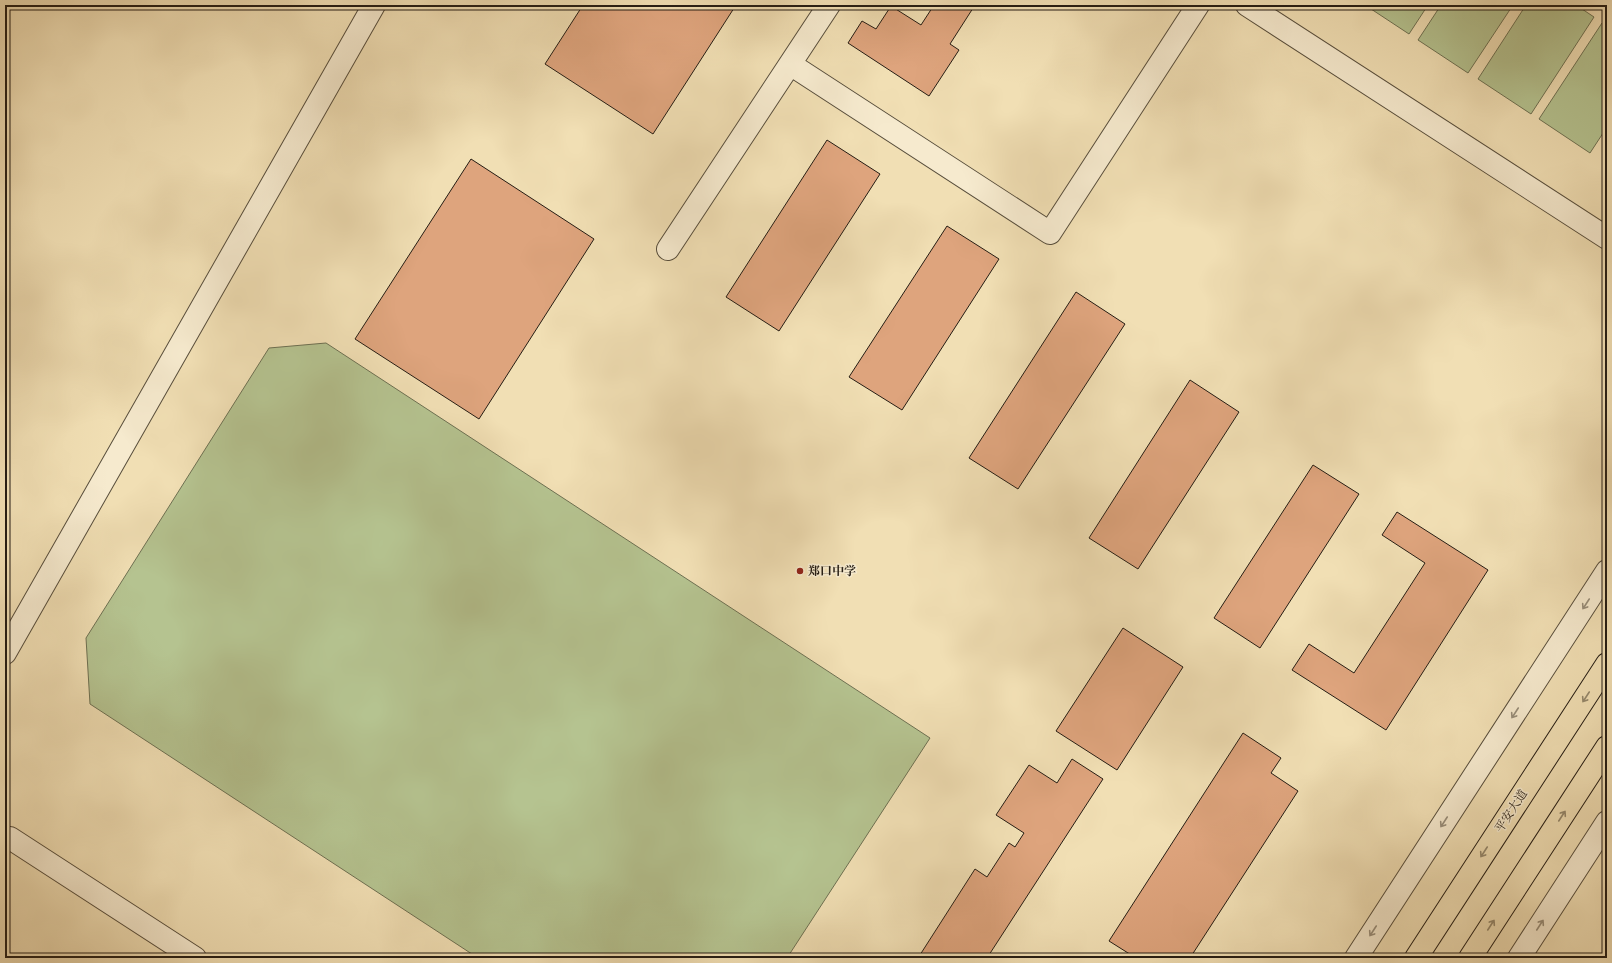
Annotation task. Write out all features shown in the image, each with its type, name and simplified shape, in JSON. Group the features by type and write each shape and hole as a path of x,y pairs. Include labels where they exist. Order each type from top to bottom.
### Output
{"main road":[{"name":"平安大道","path":"1416,958 1607,664"},
{"path":"1470,958 1607,747"}],"street":[{"path":"5,653 374,5"},
{"path":"668,249 829,5"},
{"path":"790,64 1050,233 1198,5"},
{"path":"1247,5 1607,238"},
{"path":"1356,958 1607,572"},
{"path":"1519,958 1607,822"},
{"path":"10,838 195,958"}],"green space":[{"path":"1365,5 1428,5 1409,34"},
{"path":"1441,5 1513,5 1468,73 1418,40"},
{"path":"1526,5 1576,5 1594,17 1531,114 1478,79"},
{"path":"1602,23 1607,26 1607,127 1590,153 1539,119"},
{"path":"326,343 930,738 787,958 478,958 90,704 86,638 269,348"}],"building":[{"path":"583,5 736,5 653,134 545,64"},
{"path":"934,5 975,5 950,44 959,50 929,96 848,43 862,21 876,29 891,6 921,25"},
{"path":"827,140 880,174 779,331 726,297"},
{"path":"471,159 594,239 479,419 355,339"},
{"path":"947,226 999,259 902,410 849,377"},
{"path":"1076,292 1125,324 1018,489 969,458"},
{"path":"1190,380 1239,412 1138,569 1089,538"},
{"path":"1313,465 1359,494 1260,648 1214,618"},
{"path":"1397,512 1488,570 1386,730 1292,670 1309,644 1354,673 1425,563 1382,535"},
{"path":"1123,628 1183,667 1117,770 1056,731"},
{"path":"1243,733 1281,758 1271,773 1298,791 1190,958 1136,958 1109,941"},
{"path":"1072,759 1103,779 987,958 918,958 975,869 987,877 1009,843 1015,847 1024,833 996,815 1029,765 1057,783"}],"place":[{"name":"郑口中学","path":"800,571"}]}
